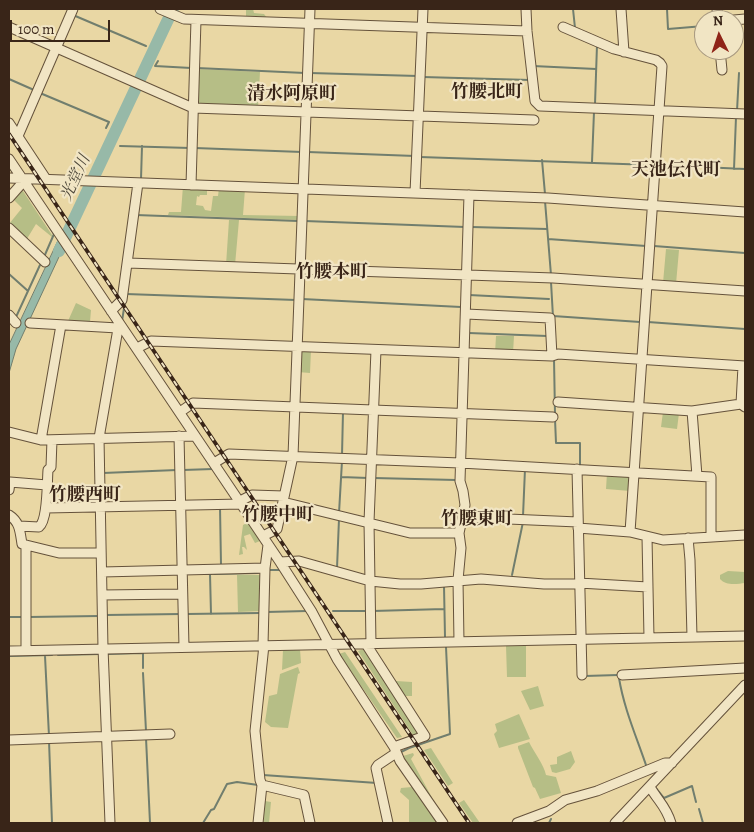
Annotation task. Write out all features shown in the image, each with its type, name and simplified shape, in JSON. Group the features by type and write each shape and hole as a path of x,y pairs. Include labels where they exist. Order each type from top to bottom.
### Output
{"street":[{"path":"14,136 73,9"},
{"path":"263,536 277,529 293,456 310,9"},
{"path":"415,193 423,9"},
{"path":"526,9 535,101 540,106 745,114"},
{"path":"621,9 624,52"},
{"path":"163,10 184,19 196,20 527,31"},
{"path":"191,185 196,20"},
{"path":"563,26 624,52 656,60 662,66 630,532"},
{"path":"9,27 193,108 534,120"},
{"path":"721,60 722,70"},
{"path":"9,123 14,136 46,179"},
{"path":"9,159 280,562 312,612 329,644 400,761 442,823"},
{"path":"9,178 548,198 745,212"},
{"path":"9,190 22,179"},
{"path":"9,198 22,179"},
{"path":"111,311 122,300 138,183"},
{"path":"458,642 458,580 461,548 459,533 465,505 460,481 460,463 469,195"},
{"path":"9,228 45,262"},
{"path":"128,263 553,278 745,291"},
{"path":"466,314 550,318 552,356"},
{"path":"9,316 16,323"},
{"path":"30,323 119,325"},
{"path":"40,440 61,325"},
{"path":"110,823 103,648 99,438 119,325"},
{"path":"137,348 151,341 464,354 552,356 558,354 744,366 743,406 692,411 558,402"},
{"path":"376,350 369,522 369,644 425,736 395,750 376,768 388,823"},
{"path":"180,412 193,403 553,416"},
{"path":"692,411 697,476"},
{"path":"9,432 40,440 195,436"},
{"path":"179,436 184,647"},
{"path":"19,526 38,527 43,522 46,508 48,470 51,467 52,440"},
{"path":"214,463 228,454 460,463 711,477 711,537"},
{"path":"577,469 582,676"},
{"path":"9,490 10,482 47,485"},
{"path":"46,508 241,503 252,495 284,499 410,533 459,533"},
{"path":"9,514 19,526 22,544 58,553 101,553"},
{"path":"462,517 578,525 630,532 663,540 745,535"},
{"path":"648,536 648,638"},
{"path":"688,538 692,637"},
{"path":"26,545 26,650"},
{"path":"258,823 262,785 255,731 263,646 265,568 268,545"},
{"path":"280,562 299,561 370,581 421,584 481,579 544,584 579,583 648,587"},
{"path":"102,572 265,568"},
{"path":"102,596 182,594"},
{"path":"9,650 745,636"},
{"path":"622,675 745,668"},
{"path":"615,823 745,685"},
{"path":"9,740 170,734"},
{"path":"517,823 549,811 564,800 597,791 665,763 672,763"},
{"path":"262,785 304,795 310,823"},
{"path":"650,787 655,797 664,805 671,823"}],"green space":[{"path":"246,9 253,9 254,13 264,14 267,18 246,20"},
{"path":"197,69 260,72 258,108 196,106"},
{"path":"183,186 207,188 207,195 197,196 196,205 203,206 205,210 211,211 213,196 218,196 219,188 245,189 243,215 300,216 300,220 168,215 169,212 181,212"},
{"path":"21,188 52,237 36,224 25,242 9,224 22,208 12,198"},
{"path":"229,220 239,220 235,265 226,265"},
{"path":"666,249 679,250 676,284 663,283"},
{"path":"76,303 91,310 90,322 68,321"},
{"path":"496,336 514,336 513,353 495,353"},
{"path":"311,350 310,373 298,372 299,351"},
{"path":"663,412 679,413 677,429 661,427"},
{"path":"607,473 628,474 631,478 630,491 606,489"},
{"path":"247,523 255,530 260,541 255,543 250,534 244,536 247,550 242,547 243,554 239,555 243,525"},
{"path":"728,571 745,572 745,583 732,584 722,581 720,575"},
{"path":"237,575 261,575 260,611 238,612"},
{"path":"526,645 526,677 507,677 506,646"},
{"path":"300,649 301,663 282,670 283,650"},
{"path":"364,649 421,733 413,735 358,651"},
{"path":"345,652 402,737 397,738 339,654"},
{"path":"298,667 300,673 298,674 288,728 271,727 265,722 269,696 277,694 280,674"},
{"path":"396,681 412,682 412,696 401,696 395,683"},
{"path":"538,686 544,706 530,710 521,691"},
{"path":"519,714 530,739 499,748 494,734 497,731 495,724"},
{"path":"529,742 546,775 556,777 561,793 540,799 533,787 518,748 518,746"},
{"path":"431,748 453,783 448,786 424,750"},
{"path":"571,751 575,762 570,769 556,773 552,772 550,765 557,764 557,757"},
{"path":"413,753 414,755 411,759 442,816 403,756"},
{"path":"412,787 437,823 409,823 409,800 400,792 401,788"},
{"path":"464,800 480,823 473,823 459,803"},
{"path":"265,801 271,802 269,823 260,821"}],"shaded area":[{"path":"60,237 65,244 16,349 9,373 9,345"}],"waterway":[{"name":"光堂川","path":"59,251 173,9"},
{"path":"573,9 575,28"},
{"path":"667,9 668,29 694,27"},
{"path":"73,15 146,46"},
{"path":"595,104 597,45"},
{"name":"光堂川","path":"149,57 153,59"},
{"path":"158,61 155,66 191,68"},
{"path":"533,66 596,69"},
{"path":"197,68 305,73"},
{"path":"310,73 418,76"},
{"path":"737,111 739,73"},
{"path":"423,77 530,80"},
{"path":"9,79 34,90"},
{"path":"40,93 109,122 106,128"},
{"path":"592,162 594,112"},
{"path":"734,169 736,117"},
{"name":"光堂川","path":"108,144 112,146"},
{"path":"120,146 190,148"},
{"path":"141,179 142,146"},
{"path":"195,148 302,152"},
{"path":"308,152 415,156"},
{"path":"420,157 652,165"},
{"path":"542,160 545,194"},
{"path":"658,165 745,169"},
{"path":"9,168 14,173"},
{"path":"545,201 551,275"},
{"path":"136,215 298,221"},
{"path":"305,221 465,227"},
{"path":"44,257 54,234 47,223"},
{"path":"472,227 547,229"},
{"path":"548,239 646,246"},
{"path":"654,246 745,253"},
{"path":"28,291 40,265"},
{"path":"9,274 28,291 16,317"},
{"path":"551,282 553,317"},
{"path":"126,294 296,300"},
{"path":"469,295 549,299"},
{"path":"302,299 461,307"},
{"path":"122,321 125,302"},
{"path":"553,316 640,322"},
{"path":"648,322 745,329"},
{"path":"469,333 547,336"},
{"path":"554,359 555,414"},
{"path":"342,455 343,412"},
{"path":"555,419 556,443 580,443 580,465"},
{"path":"339,513 342,461"},
{"path":"183,470 213,469"},
{"path":"523,516 525,469"},
{"path":"103,473 177,470"},
{"path":"341,477 368,478"},
{"path":"374,478 456,480"},
{"path":"220,507 221,565"},
{"path":"337,568 339,519"},
{"path":"512,575 523,522"},
{"path":"269,570 279,570"},
{"path":"214,574 258,573"},
{"path":"189,574 212,574"},
{"path":"210,574 211,614"},
{"path":"444,586 445,637"},
{"path":"373,611 444,609"},
{"path":"266,612 307,611"},
{"path":"333,611 368,611"},
{"path":"187,614 260,613"},
{"path":"106,615 181,614"},
{"path":"29,617 99,616"},
{"path":"9,617 22,617"},
{"path":"401,752 450,734 446,647"},
{"path":"107,654 143,653 143,668"},
{"path":"58,655 100,654"},
{"path":"9,656 52,655"},
{"path":"45,656 49,736"},
{"path":"143,673 146,731"},
{"path":"585,676 618,675"},
{"path":"619,678 627,712 647,768"},
{"path":"146,738 150,823"},
{"path":"49,741 52,823"},
{"path":"263,775 377,783"},
{"path":"203,823 211,810 214,809 227,784 237,782 258,785"},
{"path":"656,788 664,798 692,786 696,802"},
{"path":"699,809 703,823"},
{"path":"549,823 551,819"}],"railway":[{"path":"9,134 469,823"}],"district":[{"name":"竹腰北町","path":"487,93"},
{"name":"清水阿原町","path":"292,95"},
{"name":"天池伝代町","path":"676,171"},
{"name":"竹腰本町","path":"332,273"},
{"name":"竹腰西町","path":"85,496"},
{"name":"竹腰中町","path":"278,516"},
{"name":"竹腰東町","path":"477,520"}]}
